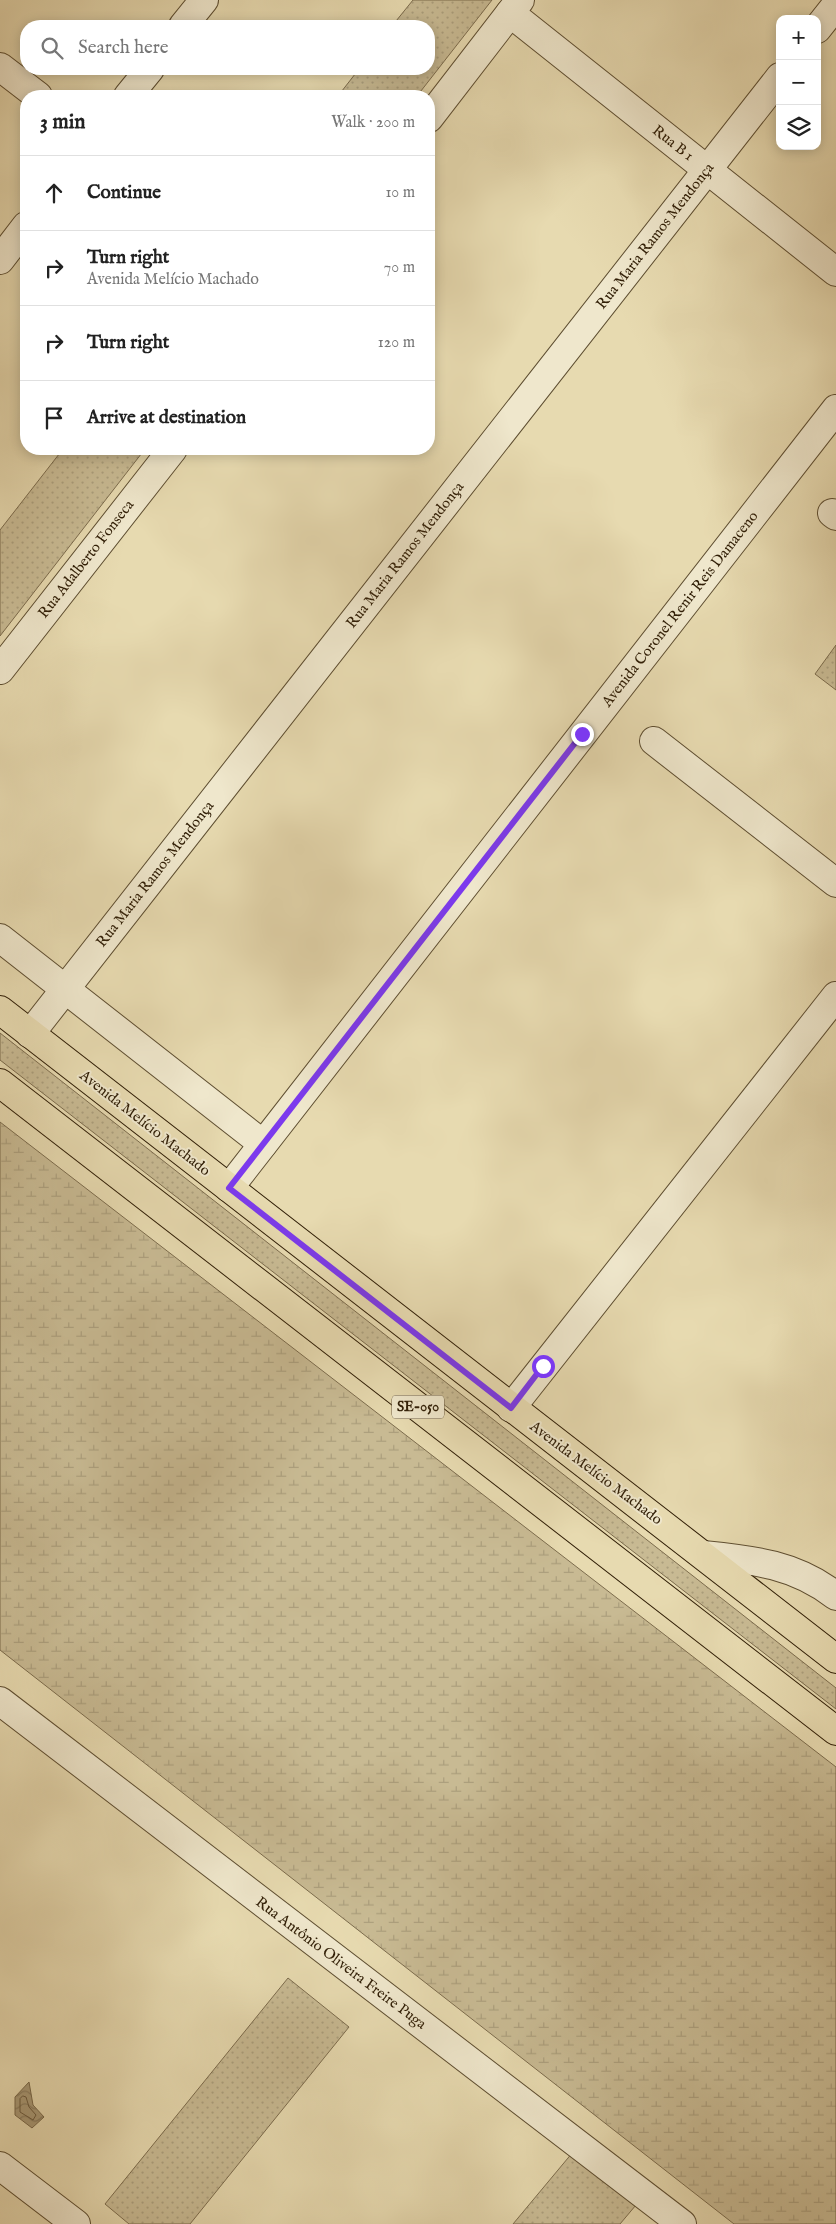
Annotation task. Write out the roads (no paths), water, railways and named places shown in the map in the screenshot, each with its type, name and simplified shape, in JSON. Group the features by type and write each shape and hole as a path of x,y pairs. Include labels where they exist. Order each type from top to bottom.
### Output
{"main road":[{"name":"Avenida Melício Machado","path":"0,1010 836,1659"},
{"name":"SE-050","path":"0,1083 836,1731"}],"street":[{"path":"188,20 204,0"},
{"path":"821,24 836,5"},
{"path":"435,110 515,6"},
{"name":"Rua B 1","path":"515,6 707,170 836,272"},
{"path":"0,67 30,90"},
{"path":"133,90 145,75"},
{"name":"Rua Maria Ramos Mendonça","path":"30,1034 776,82"},
{"path":"0,260 20,234"},
{"name":"Avenida Coronel Renir Reis Damaceno","path":"229,1188 836,409"},
{"name":"Rua Adalberto Fonseca","path":"0,670 168,455"},
{"path":"654,741 836,883"},
{"path":"0,938 263,1144"},
{"path":"511,1408 836,996"},
{"path":"704,1555 757,1560 799,1573 836,1596"},
{"name":"Rua Antônio Oliveira Freire Puga","path":"0,1701 682,2224"},
{"path":"0,2166 76,2224"}],"water":[{"path":"29,2082 33,2105 44,2117 32,2128 15,2115 15,2097"}]}
